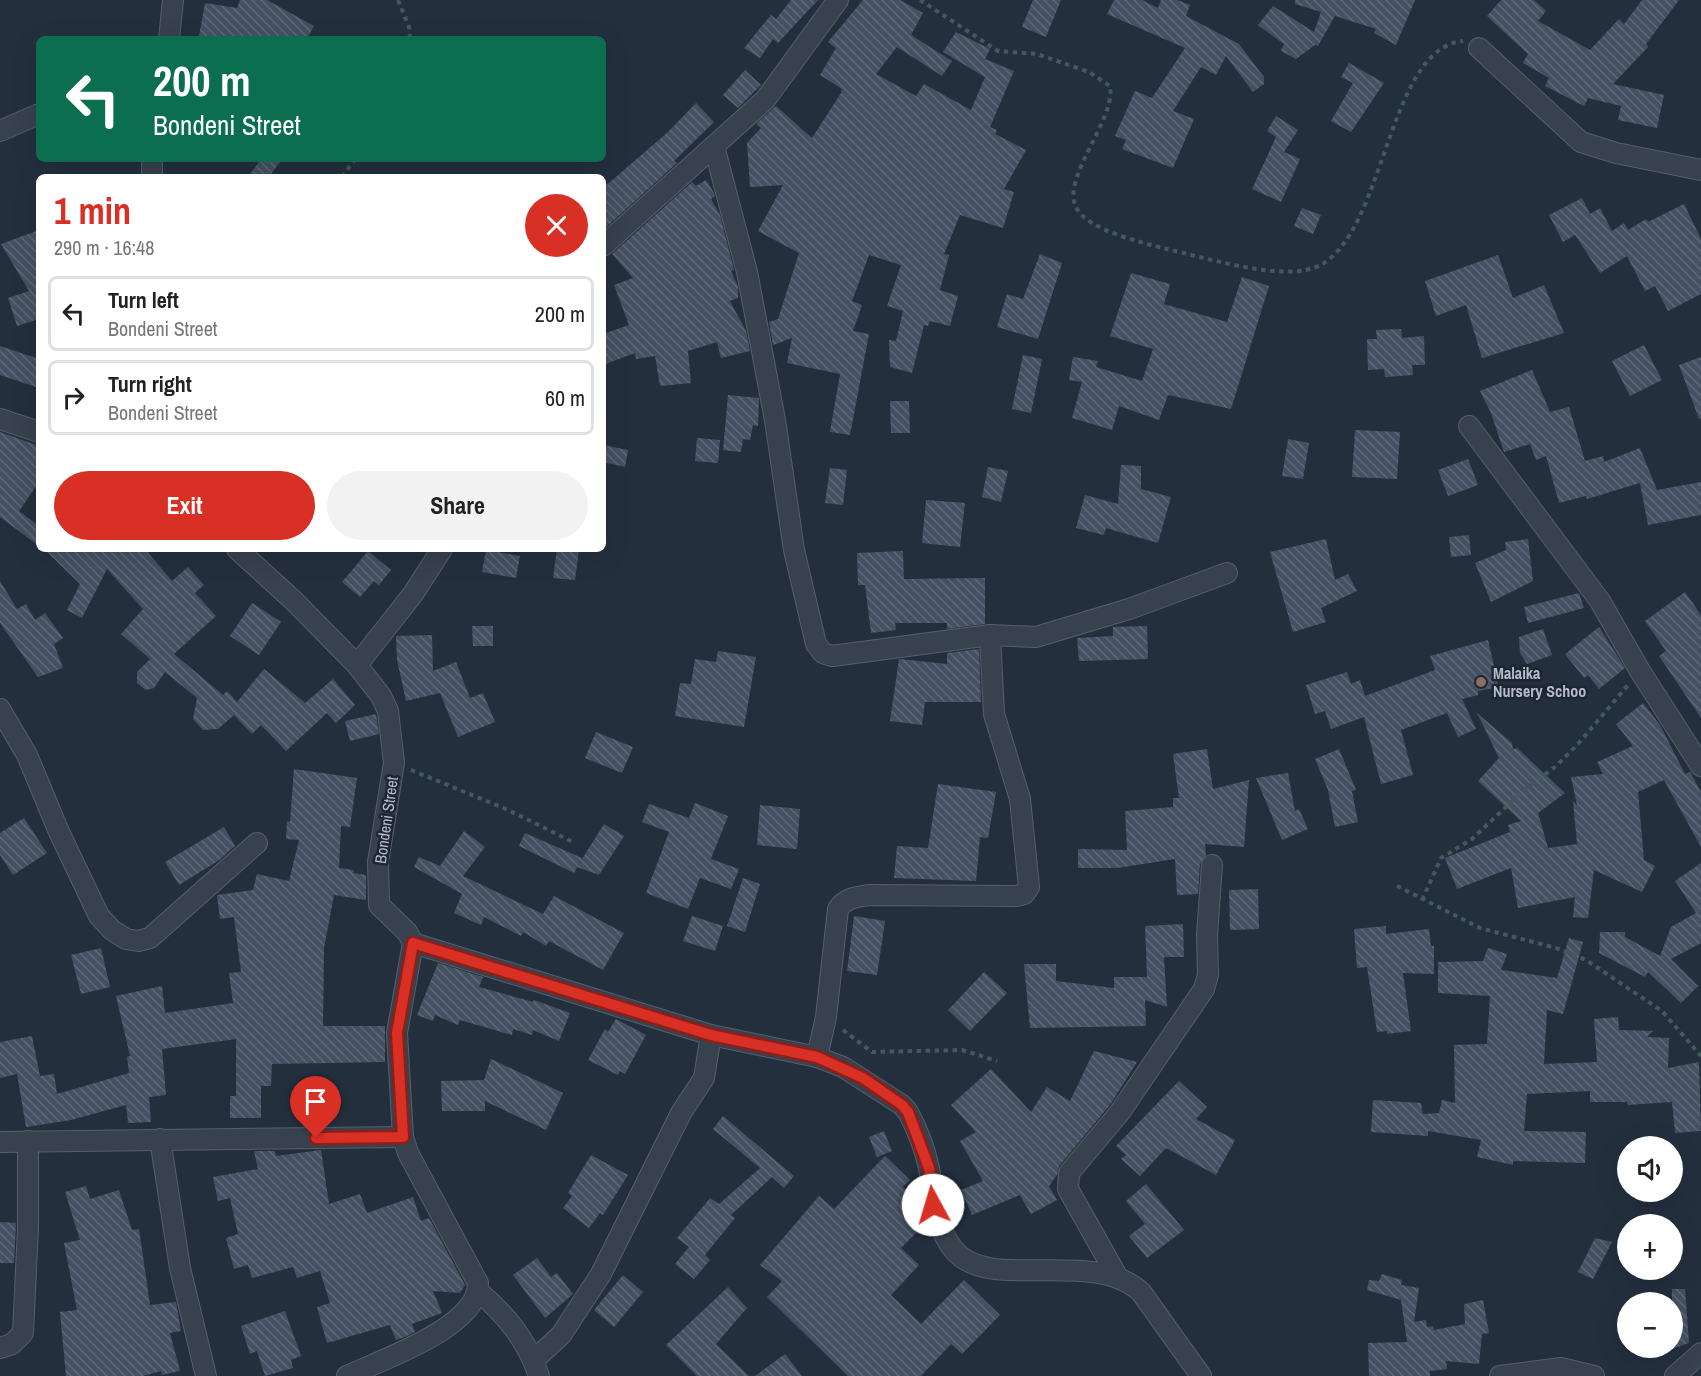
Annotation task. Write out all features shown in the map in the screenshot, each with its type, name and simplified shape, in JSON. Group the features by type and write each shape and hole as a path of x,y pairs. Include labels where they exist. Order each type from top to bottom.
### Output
{"street":[{"path":"169,36 173,0"},
{"path":"606,243 765,100 838,0"},
{"path":"1479,48 1581,142 1616,153 1701,170"},
{"path":"0,131 36,115"},
{"path":"714,146 747,272 775,420 794,550 818,649 832,656 990,635 1036,636 1129,609 1227,573"},
{"path":"0,419 36,431"},
{"path":"1469,426 1600,601 1701,766"},
{"name":"Bondeni Street","path":"240,552 294,601 357,664 381,696 388,711 394,763 378,862 379,905 407,932 413,943"},
{"path":"357,664 413,594 440,552"},
{"path":"817,1057 826,1017 838,909 847,900 869,895 1016,896 1024,894 1029,887 1020,799 994,714 990,635"},
{"path":"0,709 27,755 59,832 99,916 112,930 126,939 150,938 257,843"},
{"path":"1117,1276 1068,1189 1069,1173 1120,1112 1204,988 1208,975 1207,935 1212,865"},
{"path":"711,1035 704,1078 681,1113 601,1274 536,1368 518,1332 478,1291 473,1271 412,1161 403,1137 397,1033 413,943 711,1035 817,1057 863,1078 902,1105 908,1112 929,1168 933,1205 943,1232 959,1255 987,1267 1077,1270 1117,1276 1129,1281 1141,1292 1201,1376"},
{"path":"0,1143 403,1137"},
{"path":"160,1139 180,1268 207,1376"},
{"path":"0,1348 12,1344 23,1333 28,1228 28,1141"},
{"path":"347,1376 445,1329 465,1312 478,1291"},
{"path":"1675,1376 1701,1353"},
{"path":"1500,1376 1561,1368 1594,1376"}],"path":[{"path":"398,0 409,27 410,36"},
{"path":"920,0 998,51 1037,54 1089,72 1110,86 1096,136 1072,191 1077,210 1096,226 1148,244 1218,261 1285,272 1308,270 1329,261 1344,244 1359,216 1401,109 1421,72 1435,55 1459,41 1470,41 1479,48"},
{"path":"1422,900 1441,858 1472,839 1524,789 1555,766 1578,744 1641,671"},
{"path":"394,763 506,809 573,842"},
{"path":"1397,886 1480,928 1556,948 1586,960 1662,1011 1701,1056"},
{"path":"826,1017 872,1052 962,1050 997,1061"}],"building":[{"path":"240,0 267,0 314,26 309,36 199,36 205,3 237,8"},
{"path":"791,0 818,0 778,43 773,39 760,58 744,48 771,15 776,19"},
{"path":"863,0 900,0 923,13 911,35 952,61 942,76 897,47 876,74 916,96 924,84 971,110 985,77 943,52 956,32 990,49 985,59 1014,71 990,127 997,130 995,134 1026,150 1004,189 1014,192 1003,228 960,215 944,254 949,255 940,290 958,296 950,326 930,321 928,326 924,325 912,373 890,367 889,340 896,341 903,311 887,306 901,265 869,255 852,301 862,305 853,331 869,334 850,435 830,432 840,374 787,363 792,338 773,345 769,322 778,319 799,253 758,231 783,185 750,187 747,143 761,128 756,124 776,106 812,138 842,89 820,75 836,48 828,42"},
{"path":"1033,0 1061,0 1046,37 1022,27"},
{"path":"1114,0 1142,0 1158,8 1161,0 1177,0 1190,5 1186,16 1239,44 1264,77 1264,84 1253,92 1226,56 1216,75 1201,67 1173,111 1194,119 1173,168 1122,149 1126,140 1115,136 1135,91 1152,98 1185,48 1107,14"},
{"path":"1295,0 1415,0 1396,45 1374,33 1376,29 1335,16 1318,46 1315,45 1296,59 1281,51 1284,44 1258,25 1273,6 1314,32 1321,12 1295,4"},
{"path":"1501,0 1534,0 1546,11 1538,21 1590,50 1619,19 1624,24 1642,0 1679,0 1646,44 1648,47 1613,84 1664,95 1657,128 1618,120 1621,106 1588,98 1584,106 1545,86 1549,78 1523,63 1528,54 1487,16"},
{"path":"1349,63 1384,83 1351,132 1331,121 1353,83 1341,77"},
{"path":"745,70 761,85 738,108 723,95"},
{"path":"696,103 714,122 674,161 677,163 606,227 606,185 668,132"},
{"path":"1276,116 1298,130 1284,152 1300,159 1281,202 1252,189 1276,137 1267,131"},
{"path":"259,162 280,162 271,174 250,174"},
{"path":"706,180 715,196 711,199 720,215 734,270 731,271 738,287 738,298 730,301 746,331 750,351 721,358 717,342 688,351 691,383 660,386 655,356 636,359 635,353 606,364 606,333 629,325 614,285 633,278 612,254 692,182 696,186"},
{"path":"1582,198 1590,214 1600,208 1612,231 1624,223 1628,230 1646,219 1648,222 1684,204 1701,239 1701,294 1668,311 1655,286 1645,291 1627,256 1600,273 1575,235 1563,242 1549,215"},
{"path":"1302,208 1321,215 1313,234 1294,226"},
{"path":"36,231 36,320 17,326 8,298 29,291 1,244"},
{"path":"1040,254 1062,263 1038,339 997,327 1007,294 1023,299"},
{"path":"1498,255 1513,298 1544,285 1564,333 1482,358 1466,305 1436,316 1425,281"},
{"path":"1131,273 1170,284 1164,304 1227,322 1242,277 1269,286 1231,409 1168,395 1159,420 1119,406 1112,430 1072,418 1082,382 1069,380 1073,357 1098,361 1096,367 1142,381 1153,349 1110,336"},
{"path":"1401,329 1402,338 1424,336 1425,365 1412,365 1413,375 1385,377 1384,369 1368,370 1367,339 1377,339 1376,330"},
{"path":"1644,345 1662,380 1630,396 1612,361"},
{"path":"0,346 36,358 36,387 0,375"},
{"path":"1023,355 1042,359 1031,413 1012,409"},
{"path":"1701,357 1701,419 1699,419 1679,365"},
{"path":"1532,370 1550,412 1569,407 1585,461 1603,456 1604,462 1640,448 1657,490 1701,482 1701,515 1648,525 1640,483 1587,499 1586,496 1559,503 1546,456 1536,460 1530,444 1504,452 1491,413 1480,391"},
{"path":"728,395 759,398 758,426 753,425 750,440 743,439 741,452 723,450"},
{"path":"890,401 909,401 910,433 891,433"},
{"path":"1355,430 1400,432 1397,479 1352,477"},
{"path":"0,432 36,445 36,486 19,511 36,524 36,544 0,517"},
{"path":"697,438 720,440 718,463 695,461"},
{"path":"1288,439 1309,443 1303,479 1282,476"},
{"path":"606,446 628,450 625,467 606,463"},
{"path":"1468,459 1478,485 1448,496 1438,470"},
{"path":"1121,465 1141,466 1141,489 1171,497 1158,543 1106,528 1104,535 1076,528 1085,495 1118,504"},
{"path":"988,467 1008,471 1001,502 982,497"},
{"path":"830,468 847,470 843,505 825,503"},
{"path":"926,500 965,503 960,547 922,543"},
{"path":"1469,535 1471,555 1451,557 1449,537"},
{"path":"1326,539 1335,580 1348,574 1357,591 1321,608 1326,622 1293,632 1270,552"},
{"path":"1528,539 1533,581 1491,602 1475,563 1506,550 1505,542"},
{"path":"903,551 904,579 985,578 985,624 947,629 947,623 895,623 896,630 871,633 865,585 858,585 857,553"},
{"path":"47,552 148,552 172,581 188,567 204,585 195,593 216,616 174,654 223,695 227,691 237,702 264,669 305,703 333,679 355,705 336,723 327,713 286,751 261,725 252,734 234,715 218,729 203,730 193,719 197,698 165,672 154,688 146,690 137,683 137,672 150,659 121,634 143,609 107,569 82,618 67,610 80,584"},
{"path":"367,552 391,570 379,585 374,581 360,597 342,582"},
{"path":"486,552 520,556 516,578 482,572"},
{"path":"557,552 579,552 575,580 553,578"},
{"path":"0,581 17,609 26,604 35,620 45,613 63,638 54,644 63,668 38,677 0,623"},
{"path":"1685,592 1701,615 1701,718 1659,656 1666,651 1645,621"},
{"path":"1579,593 1584,608 1528,623 1524,607"},
{"path":"252,603 281,622 259,655 230,636"},
{"path":"472,626 493,626 493,646 473,646"},
{"path":"1147,626 1148,659 1079,661 1077,638 1113,636 1113,627"},
{"path":"1599,627 1625,668 1599,689 1588,675 1584,678 1565,654"},
{"path":"1543,629 1552,655 1527,664 1520,653 1519,637"},
{"path":"432,635 433,671 456,662 470,698 483,693 495,722 458,737 440,693 406,701 397,660 396,636"},
{"path":"1488,640 1499,687 1478,691 1478,695 1462,699 1476,729 1458,737 1447,713 1401,730 1413,775 1381,784 1364,717 1331,729 1325,711 1315,714 1306,685 1347,672 1351,684 1360,680 1365,696 1435,670 1430,656"},
{"path":"979,649 981,702 925,702 922,725 890,721 899,659 947,664 947,653"},
{"path":"718,651 756,657 744,727 675,716 680,683 691,684 695,659 716,662"},
{"path":"1643,703 1660,725 1685,774 1690,772 1701,792 1701,847 1664,780 1638,792 1644,860 1655,866 1642,892 1594,870 1588,918 1573,917 1575,897 1518,908 1511,868 1457,889 1445,858 1510,832 1508,825 1521,821 1478,781 1499,758 1477,713 1512,743 1513,749 1517,748 1565,793 1538,813 1548,848 1577,844 1573,801 1577,805 1571,777 1603,774 1597,762 1633,746 1616,724"},
{"path":"376,714 379,734 350,741 345,721"},
{"path":"596,732 633,747 622,773 585,758"},
{"path":"1207,749 1213,789 1249,780 1244,847 1205,844 1206,855 1200,864 1198,894 1177,895 1175,859 1117,868 1078,868 1078,849 1127,850 1125,811 1173,807 1173,798 1179,798 1173,754"},
{"path":"1339,749 1356,790 1352,791 1358,822 1335,827 1328,790 1315,759"},
{"path":"294,769 357,778 350,827 341,826 339,868 354,870 353,873 366,875 366,900 334,895 324,948 323,1026 385,1026 385,1062 272,1064 271,1086 261,1086 261,1118 230,1118 230,1096 236,1096 236,1039 162,1049 166,1095 149,1097 151,1122 128,1123 126,1105 71,1120 26,1127 17,1074 0,1078 0,1042 32,1036 40,1076 54,1074 57,1094 129,1073 127,1057 130,1056 116,996 162,986 165,1013 233,1003 229,973 241,972 234,917 220,919 217,895 253,890 257,874 289,881 299,840 286,839 287,821 290,822"},
{"path":"1288,773 1295,811 1299,809 1308,829 1282,840 1256,778"},
{"path":"938,784 996,792 988,838 980,837 976,881 894,878 897,846 928,848"},
{"path":"695,803 728,816 711,859 739,869 731,889 700,878 688,909 646,893 669,832 642,822 649,804 689,818"},
{"path":"760,805 800,809 797,849 757,845"},
{"path":"24,818 47,853 13,875 0,855 0,833"},
{"path":"604,824 624,836 599,875 577,867"},
{"path":"224,827 235,846 218,861 179,885 165,862"},
{"path":"464,831 485,847 463,876 543,914 554,896 624,933 603,970 549,941 546,946 523,932 521,936 484,917 481,925 454,913 462,894 414,867 419,857 440,866"},
{"path":"525,833 582,858 574,873 519,846"},
{"path":"1701,863 1701,943 1671,959 1698,986 1681,1003 1648,972 1645,977 1599,953 1600,932 1625,932 1625,937 1660,956 1671,927 1696,913 1675,881"},
{"path":"743,878 760,884 745,932 727,926"},
{"path":"1258,889 1259,929 1230,930 1229,890"},
{"path":"692,916 723,926 715,951 683,941"},
{"path":"854,916 885,921 877,975 847,971"},
{"path":"1183,924 1184,957 1164,957 1167,1007 1145,1000 1146,1026 1030,1028 1024,964 1056,964 1056,981 1114,988 1114,977 1147,977 1145,926"},
{"path":"1386,926 1386,934 1429,929 1431,946 1434,946 1434,974 1403,973 1411,1031 1387,1034 1387,1031 1377,1032 1367,967 1357,968 1354,929"},
{"path":"1569,938 1583,942 1563,1014 1547,1010 1544,1064 1597,1062 1594,1019 1618,1017 1619,1030 1653,1031 1647,1037 1669,1038 1668,1068 1699,1062 1701,1131 1675,1133 1672,1102 1628,1105 1627,1102 1590,1102 1590,1091 1527,1094 1524,1131 1586,1132 1585,1163 1513,1161 1513,1165 1477,1157 1481,1140 1428,1131 1428,1136 1371,1132 1373,1100 1421,1103 1423,1114 1439,1113 1442,1100 1455,1103 1454,1045 1487,1044 1490,996 1438,993 1438,962 1483,961 1488,948 1507,954 1501,970 1557,978"},
{"path":"101,948 110,987 81,994 71,955"},
{"path":"438,963 483,977 479,987 533,1002 534,1000 570,1013 559,1041 533,1030 532,1035 513,1029 512,1035 460,1020 458,1025 435,1015 433,1021 417,1015"},
{"path":"984,972 1007,993 970,1031 948,1010"},
{"path":"616,1019 646,1035 625,1074 620,1071 618,1075 588,1060 605,1029 608,1032"},
{"path":"1094,1051 1137,1062 1110,1105 1059,1166 1057,1175 1049,1186 1057,1200 1031,1214 1020,1195 972,1215 961,1190 983,1181 960,1141 976,1132 951,1105 991,1069 1031,1112 1047,1087 1070,1101"},
{"path":"491,1059 563,1093 546,1130 485,1101 485,1111 442,1111 441,1081 484,1080"},
{"path":"1179,1081 1207,1107 1196,1119 1235,1140 1216,1175 1166,1148 1140,1176 1121,1159 1126,1155 1116,1146"},
{"path":"723,1116 794,1176 784,1188 772,1177 731,1215 735,1218 705,1255 710,1260 694,1279 675,1264 689,1247 677,1238 710,1198 719,1204 760,1168 713,1129"},
{"path":"884,1131 892,1151 877,1157 869,1137"},
{"path":"321,1150 329,1204 360,1194 367,1213 413,1197 421,1221 429,1218 465,1285 460,1293 433,1291 442,1313 412,1324 415,1332 407,1336 396,1340 390,1325 327,1343 317,1307 330,1303 320,1271 297,1278 293,1267 252,1278 248,1265 234,1269 226,1238 238,1234 230,1198 218,1201 213,1177 258,1169 254,1151 275,1151 276,1156"},
{"path":"591,1155 628,1175 603,1215 600,1213 589,1228 563,1208 572,1196 568,1193"},
{"path":"885,1156 910,1180 903,1187 923,1207 927,1222 901,1248 919,1265 891,1295 921,1324 964,1280 1000,1315 962,1354 951,1344 921,1376 848,1376 767,1297 782,1281 760,1265 819,1196 834,1209"},
{"path":"1146,1184 1184,1230 1147,1258 1129,1236 1145,1224 1126,1201"},
{"path":"86,1186 90,1199 119,1190 132,1230 139,1229 150,1305 176,1302 181,1331 170,1333 180,1371 162,1375 161,1371 143,1376 66,1376 60,1312 77,1310 64,1243 80,1240 65,1192"},
{"path":"0,1222 16,1223 14,1263 0,1263"},
{"path":"1595,1238 1612,1242 1593,1279 1578,1272"},
{"path":"537,1258 551,1277 557,1273 573,1294 545,1318 513,1275"},
{"path":"1382,1274 1402,1280 1401,1285 1419,1288 1414,1322 1426,1320 1427,1327 1433,1326 1434,1330 1465,1324 1464,1304 1483,1300 1489,1333 1482,1334 1479,1364 1446,1361 1447,1369 1430,1371 1430,1376 1369,1376 1368,1343 1407,1342 1401,1300 1367,1290 1369,1280 1379,1281"},
{"path":"623,1275 643,1292 614,1327 594,1310"},
{"path":"728,1287 747,1308 716,1344 749,1376 697,1376 666,1345"},
{"path":"1672,1289 1685,1289 1689,1343 1683,1345 1683,1292 1672,1292"},
{"path":"285,1311 301,1356 291,1360 293,1368 265,1376 257,1351 250,1354 241,1326"},
{"path":"785,1354 802,1376 755,1376"}],"place":[{"name":"Malaika Nursery Schoo","path":"1481,682"}],"route":[{"path":"316,1138 403,1137 397,1021 413,943 711,1035 817,1057 843,1067 902,1105 908,1112 913,1120 929,1168 933,1205"}]}
